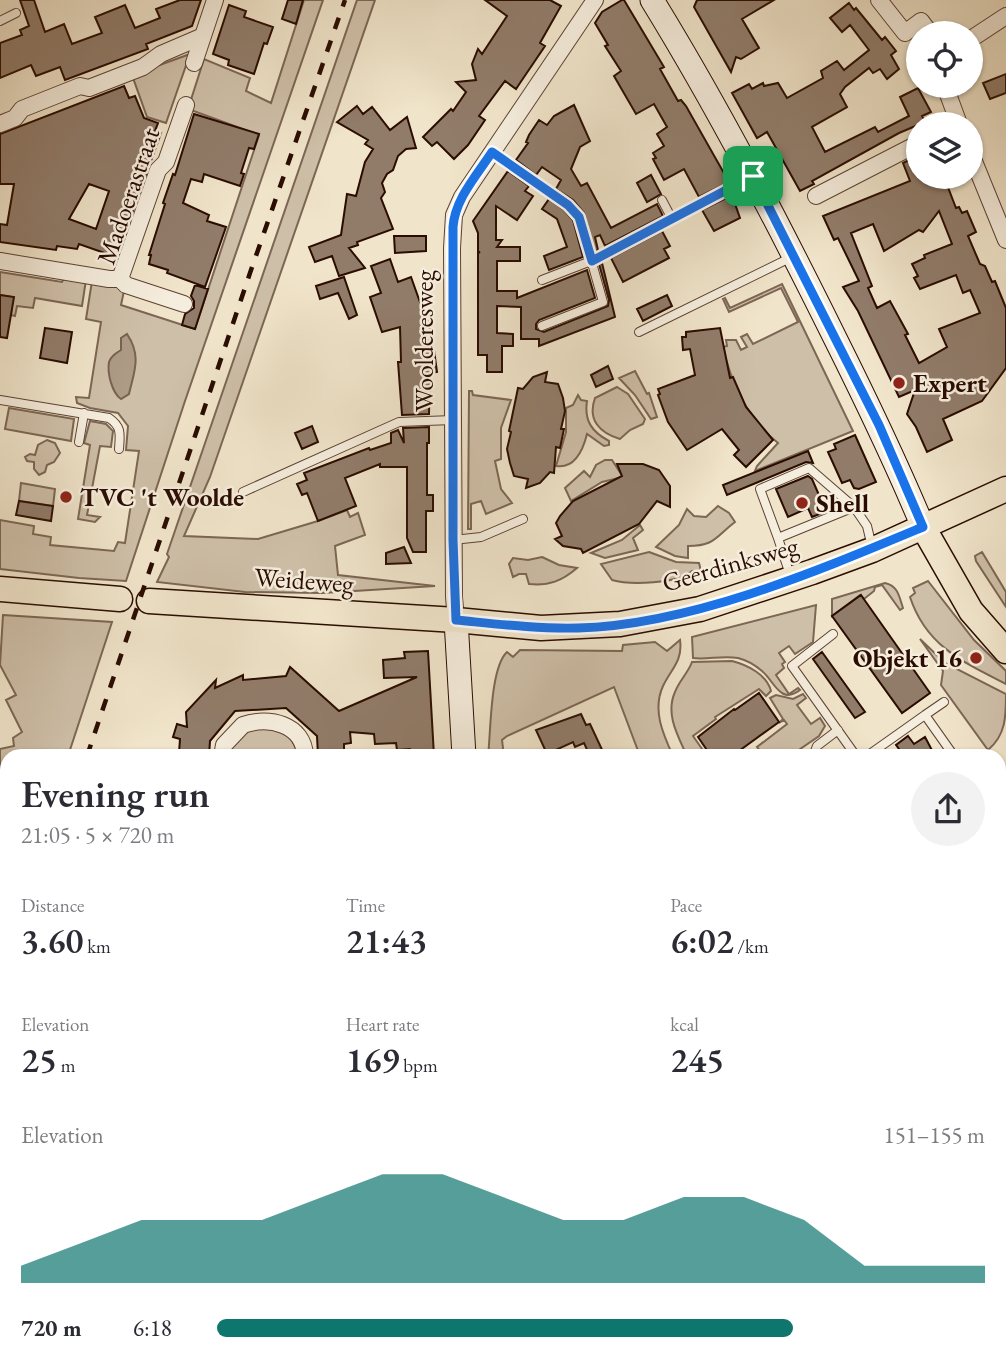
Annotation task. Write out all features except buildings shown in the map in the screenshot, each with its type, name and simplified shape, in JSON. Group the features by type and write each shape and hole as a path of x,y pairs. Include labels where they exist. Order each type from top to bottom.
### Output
{"main road":[{"path":"652,0 705,89 795,256 879,425 923,527 971,611 1006,651"},
{"name":"Geerdinksweg","path":"456,620 541,628 609,626 699,608 872,550 1006,489"},
{"path":"0,589 120,599"},
{"name":"Weideweg","path":"149,601 456,620"},
{"name":"Woolderesweg","path":"456,620 464,749"}],"street":[{"path":"194,63 215,0"},
{"name":"Woolderesweg","path":"456,620 453,540 454,215 462,197 595,0"},
{"path":"879,0 906,32"},
{"path":"983,31 1006,16"},
{"path":"0,124 15,118 22,109 33,104 80,86 89,88 143,67 161,54 203,36"},
{"name":"Madoerastraat","path":"184,304 127,285 121,279 158,170 166,162 186,105"},
{"path":"816,196 906,150"},
{"path":"983,183 1006,240"},
{"path":"0,261 121,279"},
{"path":"223,749 243,725 278,722 285,724 302,741 304,749"}],"lane":[{"path":"0,21 16,13"},
{"path":"492,152 568,205 579,217 592,261 603,302 542,326"},
{"path":"542,279 592,261 753,176"},
{"path":"662,200 672,219"},
{"path":"639,332 795,256"},
{"path":"0,400 109,418 117,423 121,431 119,449"},
{"path":"79,442 83,413"},
{"path":"243,492 399,422 453,420"},
{"path":"791,579 760,489 809,468 854,507 867,526 872,550"},
{"path":"778,538 854,507"},
{"path":"453,540 481,537 523,519"},
{"path":"833,634 792,666 851,749"},
{"path":"877,749 944,702"},
{"path":"925,715 949,749"},
{"path":"816,749 838,730"}],"shaded area":[{"path":"304,0 323,0 126,581 0,569 0,520 34,526 33,534 51,537 50,545 114,551 118,542 125,543 139,451 126,450 128,426 118,413 90,408 77,403 76,397 89,398 101,322 86,319 92,281 118,286 124,291 121,305 195,329 259,135 188,109 204,59 250,78 246,91 271,103"},
{"path":"357,0 375,0 210,477 184,536 258,539 347,510 350,517 358,513 365,535 335,546 338,575 435,586 322,593 245,592 157,582 169,557 167,554"},
{"path":"190,54 166,123 147,117 132,75"},
{"path":"0,272 62,282 64,278 86,280 82,306 35,298 33,308 17,306 15,316 11,315 13,297 0,295"},
{"path":"782,284 853,431 755,471 778,443 758,423 742,400 723,347 727,346 726,340 736,340 741,350 747,347 741,337 747,334 753,344 798,322 781,288 729,312 723,299 725,298 730,308"},
{"path":"127,334 132,342 136,364 129,394 121,399 113,388 109,362 121,350 121,338"},
{"path":"635,371 647,394 649,393 657,417 651,419 635,395 619,378"},
{"path":"617,387 628,394 645,419 643,424 620,439 601,429 593,413 595,398"},
{"path":"469,391 472,391 473,395 511,400 501,428 501,459 495,461 501,489 512,503 486,514 481,501 471,504 471,529 468,529"},
{"path":"578,395 581,400 587,401 590,425 609,441 609,445 604,446 587,434 577,457 568,465 556,466 566,432 566,408 573,405"},
{"path":"9,408 74,419 71,441 5,429"},
{"path":"90,421 106,424 113,431 111,447 100,446 87,515 100,517 95,522 78,519 90,445 84,443"},
{"path":"47,440 55,443 60,453 54,462 47,465 45,472 39,475 34,469 34,462 27,461 25,457 35,455 38,445"},
{"path":"612,460 623,477 602,482 571,501 565,488 584,471 590,477 596,465"},
{"path":"21,483 55,489 53,506 19,501"},
{"path":"718,506 729,513 735,522 709,542 688,546 688,558 675,556 656,547 679,525 687,509 694,516 706,517"},
{"path":"640,525 643,530 633,538 638,550 605,558 591,553 622,540"},
{"path":"649,552 676,562 699,563 701,571 692,571 665,581 630,583 612,580 601,564"},
{"path":"982,552 1006,592 1006,607 976,561 975,556"},
{"path":"542,557 559,565 577,568 560,579 543,584 529,584 526,574 513,577 509,564 513,558 528,560"},
{"path":"928,581 974,640 1006,671 1006,684 948,651 926,628 910,597 915,593 913,588"},
{"path":"885,583 893,586 897,592 903,608 900,610 882,585 875,587 864,599 860,595 832,616 832,599"},
{"path":"816,605 813,642 795,654 789,646 779,653 785,662 782,664 784,668 776,675 789,694 798,688 800,690 793,694 787,695 778,690 762,671 741,659 693,658 692,637"},
{"path":"3,615 112,622 70,749 0,749 14,746 13,738 22,732 6,700 16,695 0,665"},
{"path":"920,639 945,663 1006,694 1002,731 989,749 941,685 943,671"},
{"path":"680,640 680,654 663,686 659,704 663,731 670,749 637,749 614,687 507,736 502,740 503,749 489,749 494,685 501,660 507,652 513,657 520,650 622,651 623,645 655,642 667,651"},
{"path":"732,661 744,665 765,680 771,691 766,696 759,689 715,717 716,719 693,736 702,749 684,749 672,717 672,700 692,662"},
{"path":"803,694 806,698 797,705 811,724 820,718 825,726 819,736 800,749 759,749 757,747 787,724 784,720 779,723 783,719 770,698 776,695 793,699"},
{"path":"270,728 281,731 289,737 296,749 231,749 246,730"}],"railway":[{"path":"89,749 345,0"}],"place":[{"name":"Expert","path":"899,383"},
{"name":"TVC 't Woolde","path":"66,497"},
{"name":"Shell","path":"802,503"},
{"name":"Objekt 16","path":"976,658"}],"route":[{"path":"492,152 568,205 579,217 592,261 753,176 879,425 923,527 872,550 812,572 699,608 620,624 541,628 456,620 453,540 453,227 454,215 462,197 492,152"}]}
